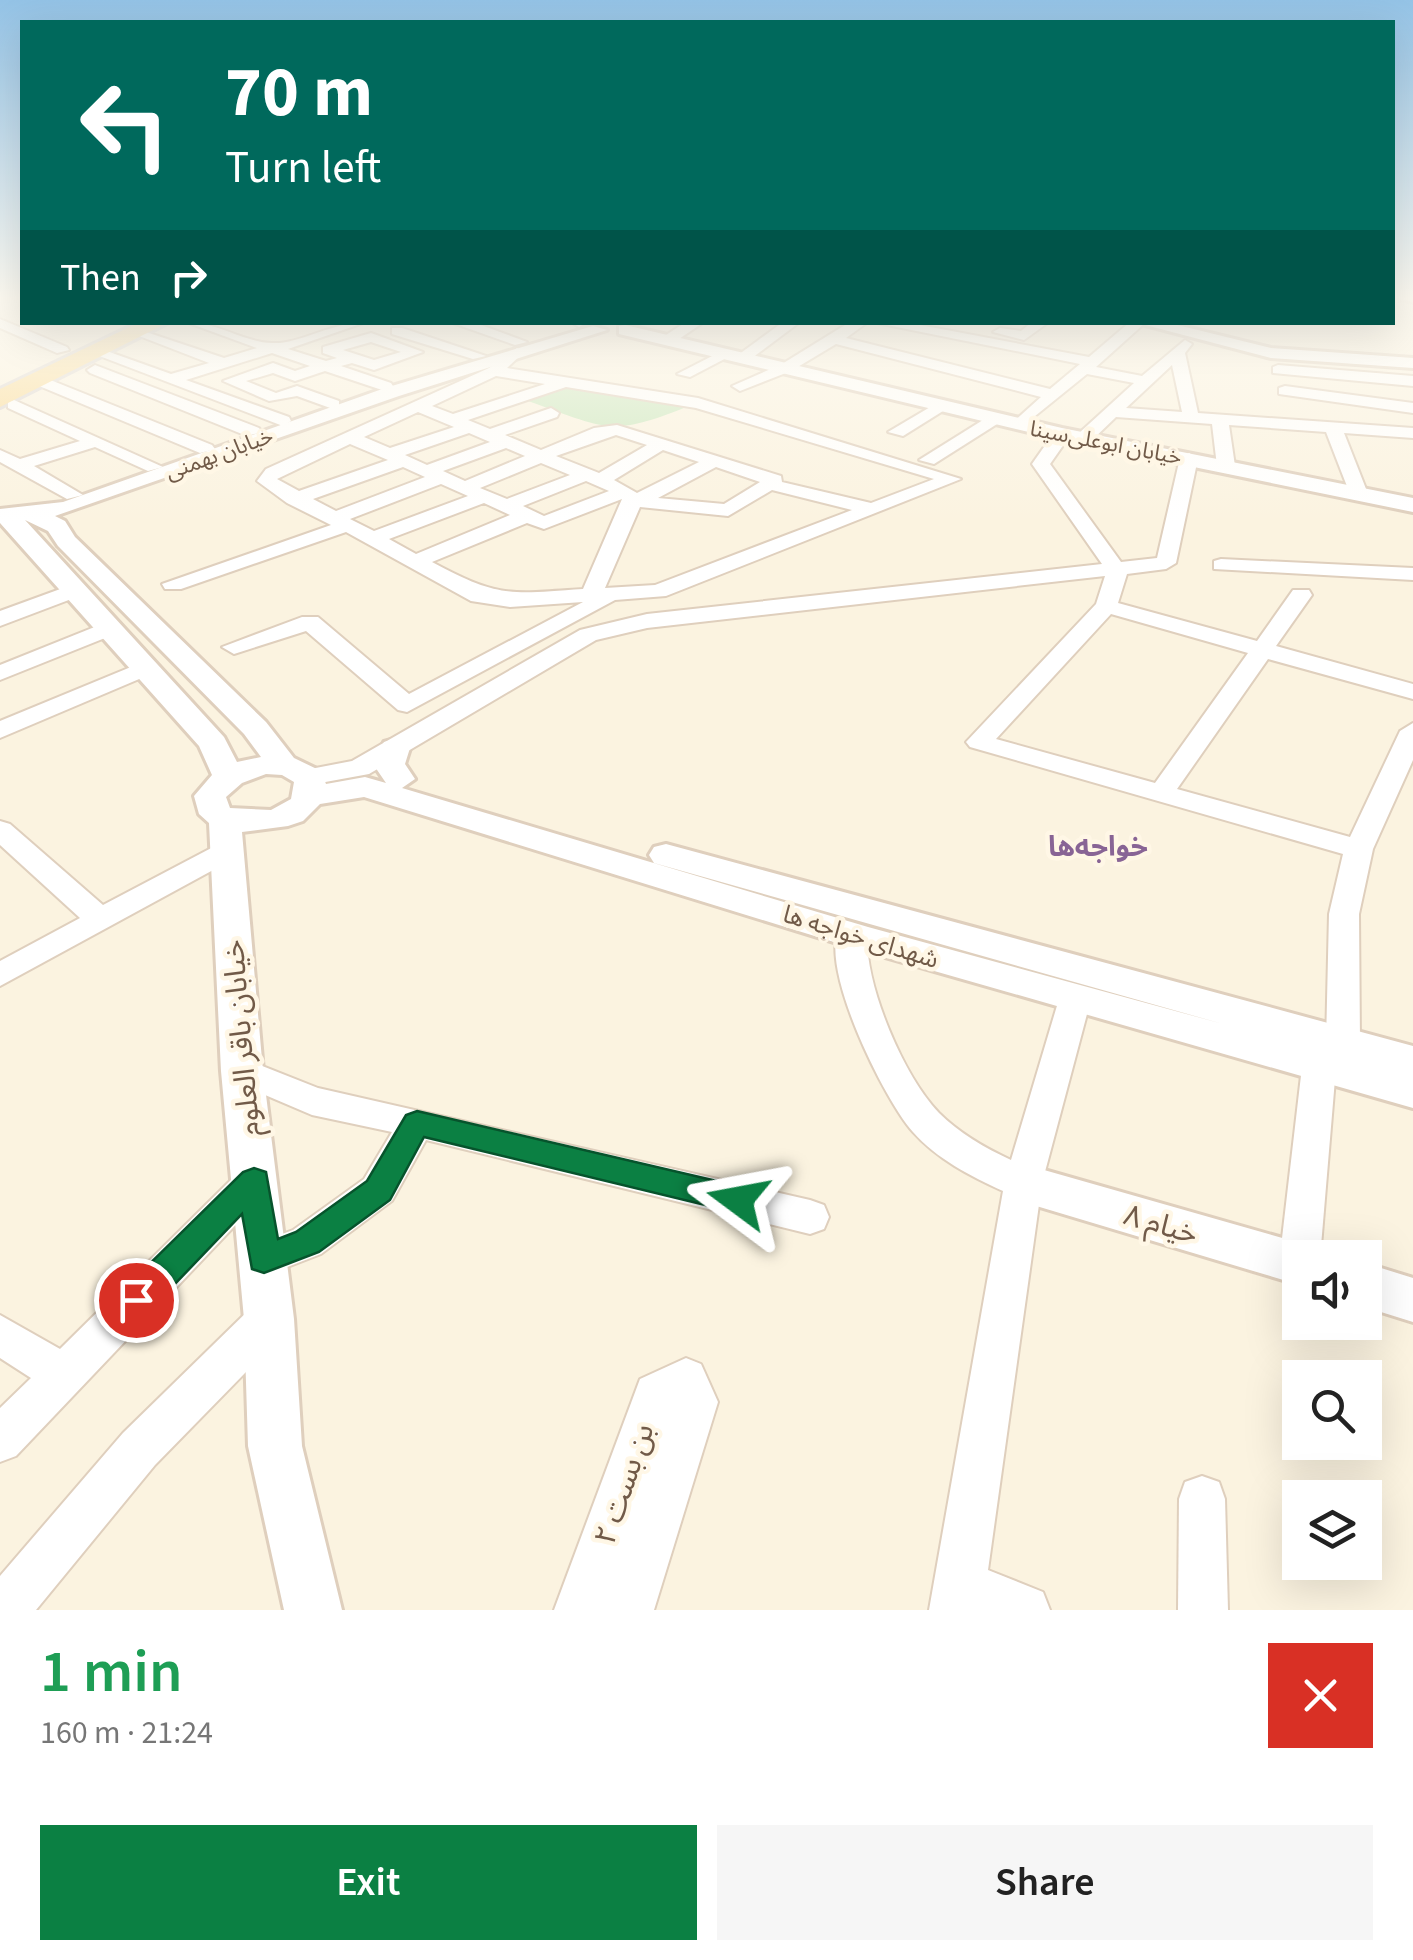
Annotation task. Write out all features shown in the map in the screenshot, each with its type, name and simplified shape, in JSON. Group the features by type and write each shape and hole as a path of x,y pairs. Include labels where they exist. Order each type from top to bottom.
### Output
{"main road":[{"path":"0,380 28,371"},
{"path":"5,405 59,371"}],"street":[{"path":"109,371 154,394 253,432"},
{"path":"142,371 283,421"},
{"path":"173,379 200,371"},
{"path":"235,371 275,398 297,391 333,404"},
{"path":"222,398 268,371"},
{"path":"282,371 296,376 310,371"},
{"path":"340,371 385,386"},
{"name":"خیابان بهمنی","path":"85,497 206,448 430,371"},
{"name":"خیابان بهمنی","path":"17,513 85,497 451,371"},
{"path":"492,371 272,472 266,480 294,499 480,596 510,600 658,592 952,479 698,403 501,371"},
{"path":"685,374 693,371"},
{"path":"740,386 777,371"},
{"name":"خیابان ابوعلی‌سینا","path":"798,371 1062,434 1413,505"},
{"path":"963,371 1054,394"},
{"path":"1020,424 1081,371"},
{"path":"1112,371 1146,380"},
{"path":"1084,438 1156,371"},
{"path":"1181,371 1191,418"},
{"path":"1278,371 1297,426"},
{"path":"1345,371 1413,380"},
{"path":"294,499 397,457 458,424 565,382"},
{"path":"45,383 206,448"},
{"path":"1285,391 1413,408"},
{"path":"108,407 154,394"},
{"path":"5,405 154,467"},
{"path":"418,406 630,496 649,499 715,461"},
{"path":"897,432 943,406"},
{"path":"1113,412 1413,433"},
{"path":"173,584 339,522 551,413"},
{"path":"9,454 131,417"},
{"path":"928,460 997,419"},
{"path":"1220,420 1226,466"},
{"path":"1333,428 1359,494"},
{"path":"350,438 397,457 476,492 544,523 630,496 728,510 774,480 617,430 600,432 476,492 371,539"},
{"path":"1062,434 1041,464 1116,571"},
{"path":"0,437 9,454 85,497"},
{"path":"9,454 97,441"},
{"path":"507,506 592,478 661,444"},
{"path":"397,764 588,635 647,621 1166,563 1188,458"},
{"path":"769,484 870,508"},
{"path":"234,647 310,622 407,705 601,596 630,496"},
{"path":"17,513 85,497"},
{"path":"17,513 66,541 256,728 301,780"},
{"name":"خیابان باقر العلوم","path":"17,513 106,628 213,744 227,816 242,1072 264,1258 275,1446 314,1610"},
{"path":"414,562 528,516"},
{"path":"1222,565 1413,574"},
{"path":"1116,571 1106,606 980,742 1358,849"},
{"path":"0,620 74,590"},
{"path":"1161,793 1301,595"},
{"path":"1106,606 1413,692"},
{"path":"0,672 106,628"},
{"path":"0,730 143,669"},
{"path":"1304,1240 1331,1056 1344,914 1358,849 1413,732"},
{"name":"شهدای خواجه ها","path":"360,768 397,764 1331,1056 1413,1092"},
{"name":"شهدای خواجه ها","path":"227,816 260,766 301,780 366,787 1074,999 1331,1056 1413,1062"},
{"path":"0,975 101,920 227,816 273,820 301,780 360,768"},
{"path":"0,830 101,920"},
{"path":"851,934 849,953 858,986 896,1085 924,1124 962,1156 1022,1183"},
{"path":"1025,1610 958,1597 1022,1183 1074,999"},
{"path":"242,1072 312,1101 810,1217"},
{"path":"264,1258 308,1242 378,1190 417,1123"},
{"path":"0,1440 254,1181"},
{"name":"خیام ۸","path":"1022,1183 1282,1259"},
{"path":"1382,1290 1413,1300"},
{"path":"4,1610 138,1448 269,1318"},
{"path":"0,1336 63,1374"},
{"name":"بن بست ۲","path":"580,1610 656,1394 686,1379 696,1402 629,1610"},
{"path":"1202,1499 1203,1610"}],"green space":[{"path":"571,384 691,405 643,422 609,426 528,401"}],"district":[{"name":"خواجه‌ها","path":"1098,846"}],"route":[{"path":"136,1300 254,1181 264,1258 308,1242 378,1190 417,1123 738,1200"}]}
